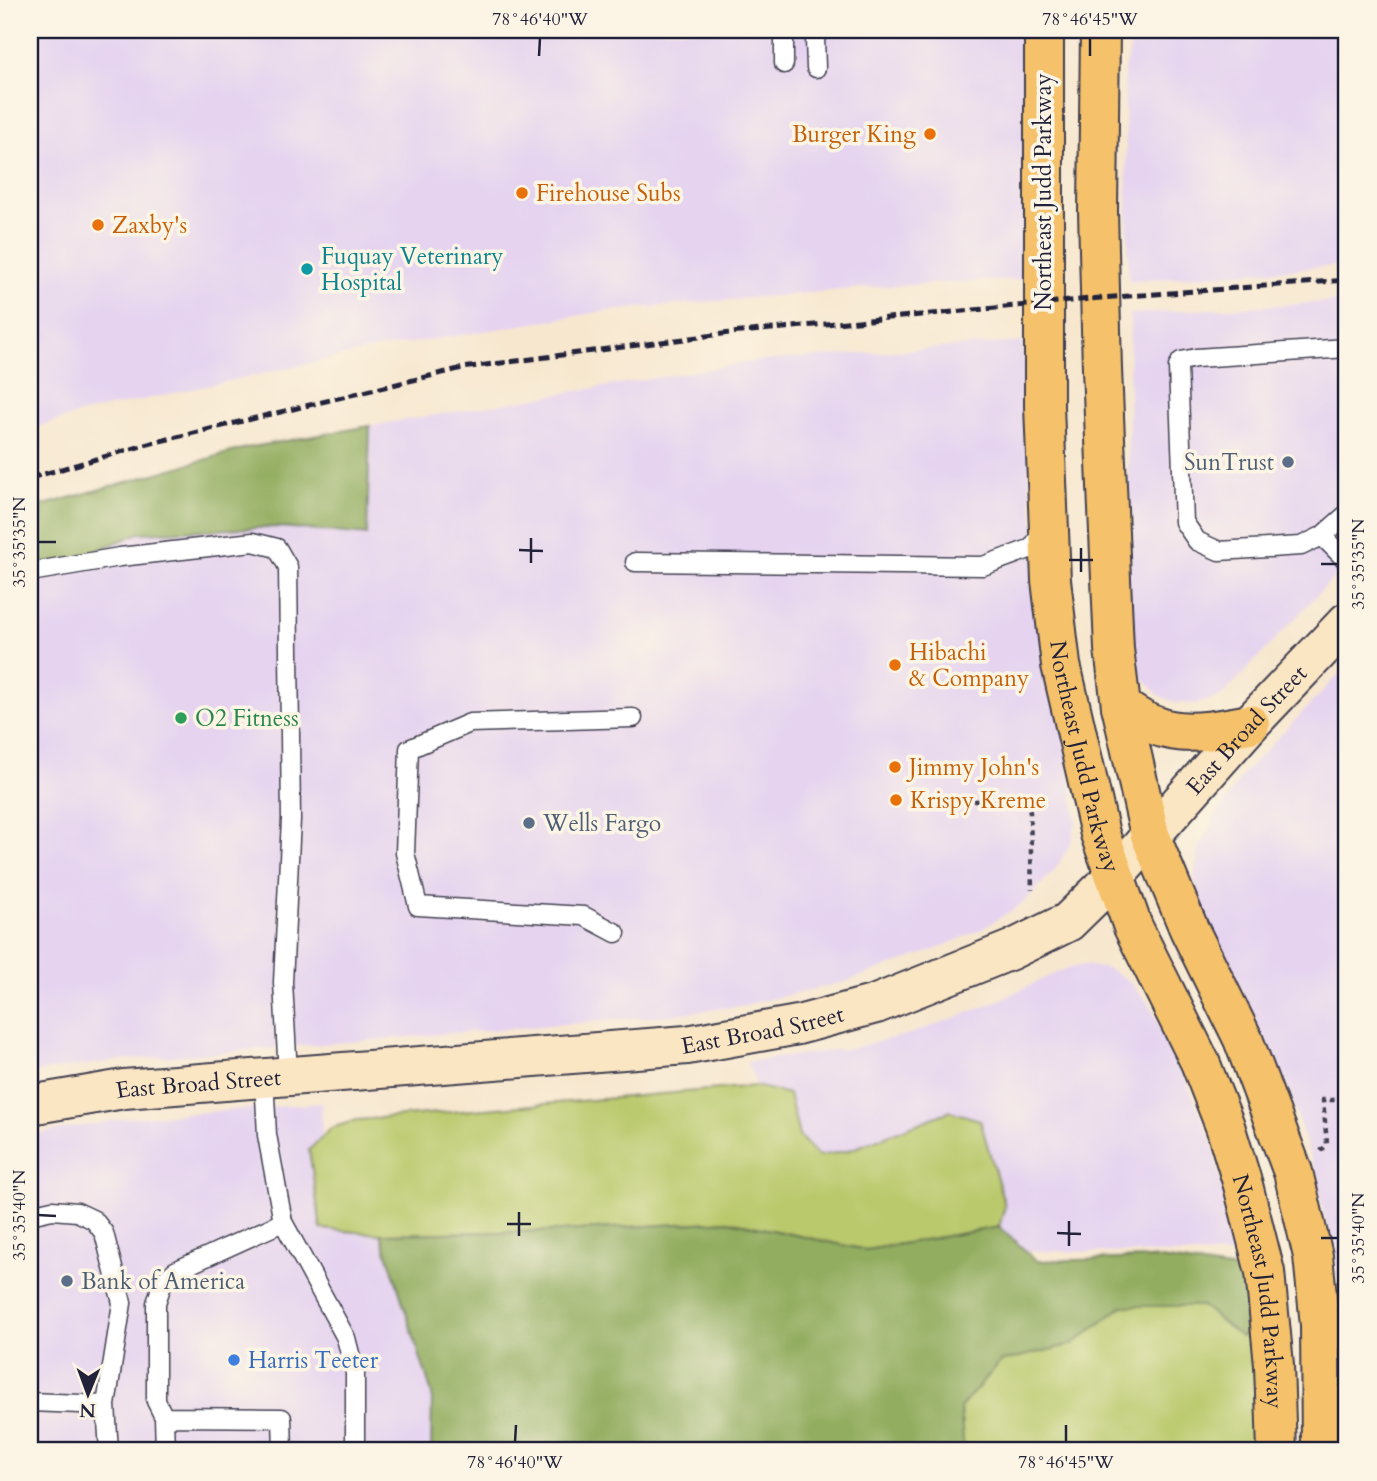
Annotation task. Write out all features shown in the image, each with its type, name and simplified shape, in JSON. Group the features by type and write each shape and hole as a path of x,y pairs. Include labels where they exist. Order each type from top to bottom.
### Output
{"highway":[{"name":"Northeast Judd Parkway","path":"1044,30 1042,304 1051,580 1061,664 1089,792 1115,876 1150,966 1200,1062 1225,1126 1243,1185 1265,1272 1274,1365 1277,1451"},
{"name":"Northeast Judd Parkway","path":"1100,30 1098,211 1102,369 1114,649 1121,706 1150,835 1189,929 1243,1039 1293,1172 1313,1256 1320,1325 1321,1451"},
{"path":"1121,706 1140,721 1177,733 1200,733 1250,724"}],"main road":[{"name":"East Broad Street","path":"30,1105 124,1089 687,1045 798,1025 876,1004 1011,950 1068,922 1115,876 1250,724 1347,622"}],"lane":[{"path":"784,30 784,64"},
{"path":"816,68 815,39 819,30"},
{"path":"1347,348 1196,358 1181,361 1178,367 1184,522 1198,541 1219,551 1301,546 1322,536 1347,514"},
{"path":"635,562 984,566 1032,548 1048,522"},
{"path":"1322,536 1347,561"},
{"path":"30,572 120,557 253,542 277,548 288,567 291,819 276,1076 267,1135 283,1222 346,1338 355,1373 355,1451"},
{"path":"616,933 584,916 418,906 405,853 409,749 470,723 633,718"},
{"path":"30,1215 52,1210 77,1212 94,1220 104,1233 122,1303 106,1405 108,1451"},
{"path":"165,1451 164,1417 156,1401 156,1303 163,1282 175,1271 283,1222"},
{"path":"30,1402 106,1405"},
{"path":"164,1417 282,1418 283,1451"}],"path":[{"path":"974,801 1026,802 1030,812 1032,890"},
{"path":"1320,1152 1327,1144 1323,1100 1341,1100 1343,1128 1347,1133"}],"shaded area":[{"path":"30,30 1010,30 1019,40 1027,64 1026,279 874,287 606,311 375,349 83,413 30,429"},
{"path":"1140,30 1347,30 1347,265 1129,281 1124,69 1133,41"},
{"path":"1347,301 1347,568 1337,574 1221,697 1196,704 1176,703 1160,696 1142,677 1132,648 1127,606 1130,314"},
{"path":"1023,342 1031,500 1076,820 1072,841 1055,870 1023,903 982,929 934,950 845,982 740,1006 662,1016 115,1061 30,1073 30,511 370,426 756,361"},
{"path":"1347,666 1347,1451 1344,1451 1344,1352 1337,1275 1314,1169 1290,1093 1203,910 1194,880 1198,852 1213,820 1244,773"},
{"path":"1083,965 1109,969 1129,981 1149,1004 1182,1071 1212,1142 1237,1255 995,1250 789,1169 747,1062 851,1048 910,1034 989,1005 1060,971"},
{"path":"322,1103 321,1229 381,1234 432,1394 431,1451 30,1451 30,1135 129,1118"}],"green space":[{"path":"370,426 367,535 279,527 139,533 30,579 30,509 246,448"},
{"path":"755,1086 789,1094 799,1136 818,1156 847,1151 950,1111 980,1120 1005,1206 999,1227 866,1250 729,1221 562,1231 381,1234 321,1229 309,1150 331,1128 357,1120"},
{"path":"729,1221 866,1250 999,1227 1037,1261 1154,1258 1250,1272 1258,1319 1241,1337 1202,1306 1122,1306 1073,1344 1000,1362 960,1408 964,1451 431,1451 432,1394 381,1234 562,1231"},
{"path":"1122,1306 1202,1306 1241,1337 1258,1319 1259,1451 964,1451 960,1408 1000,1361 1073,1344"}],"railway":[{"path":"30,478 152,443 463,368 730,333 1101,298 1347,280"}],"place":[{"name":"Burger King","path":"930,134"},
{"name":"Firehouse Subs","path":"522,193"},
{"name":"Zaxby's","path":"98,225"},
{"name":"Fuquay Veterinary Hospital","path":"307,269"},
{"name":"SunTrust","path":"1288,462"},
{"name":"Hibachi & Company","path":"895,665"},
{"name":"O2 Fitness","path":"181,718"},
{"name":"Jimmy John's","path":"895,767"},
{"name":"Krispy Kreme","path":"896,800"},
{"name":"Wells Fargo","path":"529,823"},
{"name":"Bank of America","path":"67,1281"},
{"name":"Harris Teeter","path":"234,1360"}]}
